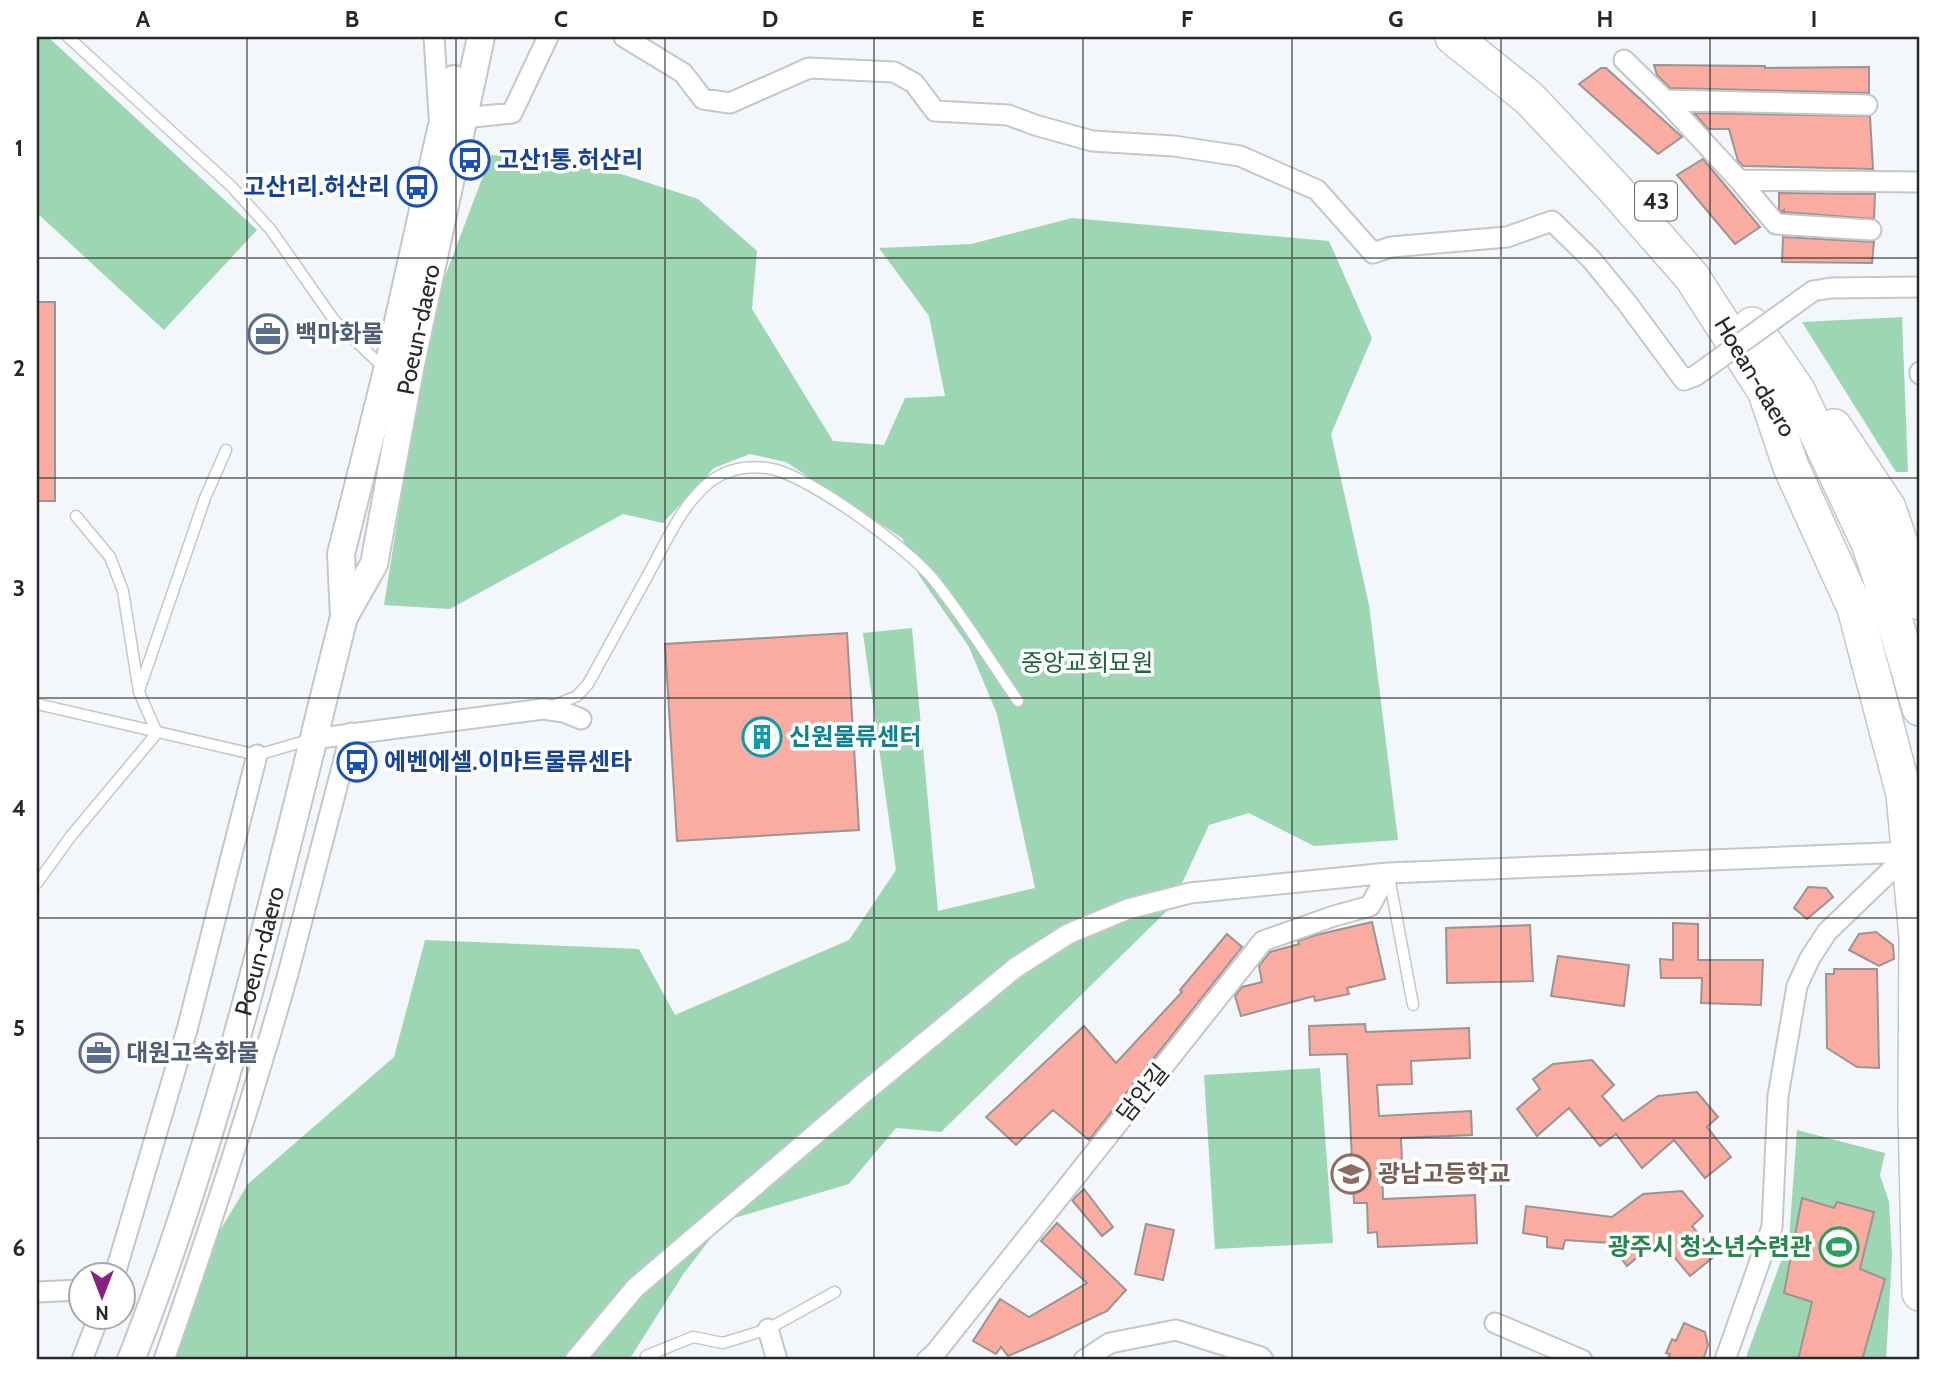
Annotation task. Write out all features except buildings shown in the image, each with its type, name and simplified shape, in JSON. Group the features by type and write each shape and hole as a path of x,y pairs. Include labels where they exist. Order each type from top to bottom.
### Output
{"highway":[{"name":"Hoean-daero","path":"1453,37 1529,98 1622,197 1692,277 1763,384 1809,470 1848,560 1899,704 1920,801"},
{"name":"Hoean-daero","path":"1488,37 1552,93 1633,174 1710,266 1797,390 1869,543 1905,651 1920,708"},
{"path":"1763,384 1791,467 1855,608 1904,794 1915,848 1920,1293"},
{"path":"1797,390 1833,426 1888,508 1920,602"}],"street":[{"path":"434,37 440,134"},
{"name":"Poeun-daero","path":"344,617 341,554 387,371 463,37"},
{"name":"Poeun-daero","path":"131,1360 155,1298 200,1162 245,1004 344,617 374,564 411,364 481,37"},
{"path":"464,118 512,113 548,37"},
{"path":"624,37 683,74 703,99 730,103 809,68 894,72 914,83 935,111 1008,115 1091,141 1174,146 1240,156 1317,190 1373,253 1391,247 1507,237 1552,221 1591,259 1684,380 1695,376 1813,291 1831,288 1920,287"},
{"path":"1624,60 1665,100 1776,224 1871,230"},
{"path":"1665,100 1867,105"},
{"path":"1739,180 1920,182"},
{"path":"313,738 543,709 564,712 581,719"},
{"path":"164,1360 244,1120 288,971 351,733"},
{"path":"119,1260 187,1030 257,755"},
{"path":"575,1360 635,1288 994,985 1015,968 1069,934 1128,909 1190,892 1388,873 1915,848"},
{"path":"1725,1360 1772,1227 1778,1096 1797,986 1810,958 1827,932 1915,848"},
{"name":"담안길","path":"927,1360 1263,941 1370,906 1388,873"},
{"path":"37,1292 66,1291"},
{"path":"1495,1323 1582,1360"},
{"path":"768,1329 777,1360"},
{"path":"1084,1360 1110,1343 1176,1329 1261,1357 1263,1360"},
{"path":"82,1360 94,1330"}],"lane":[{"path":"68,37 231,186 271,230 334,320 387,371"},
{"path":"139,692 205,498 226,450"},
{"path":"543,709 577,696 588,684 687,504 712,480 731,470 748,467 773,469 793,476 832,499 914,558 933,579 1018,701"},
{"path":"76,516 110,557 123,590 139,692 157,733"},
{"path":"37,704 257,755 313,738"},
{"path":"37,883 71,836 157,733"},
{"path":"1388,873 1413,1005"},
{"path":"646,1356 693,1337 723,1343 768,1329 835,1292"}],"green space":[{"path":"37,37 48,37 257,230 164,330 37,213"},
{"name":"중앙교회묘원","path":"491,155 554,159 606,169 698,199 757,251 752,309 833,441 884,445 905,398 945,396 929,316 879,248 971,244 1072,218 1329,241 1372,338 1331,434 1369,605 1398,840 1314,846 1249,813 1209,825 1171,907 941,1132 896,1128 849,1184 724,1221 684,1273 629,1360 173,1360 213,1242 248,1184 394,1057 425,940 639,949 675,1015 849,940 896,870 863,633 912,628 938,911 1035,888 997,714 969,647 920,577 902,538 786,462 750,454 714,468 663,523 623,514 450,609 384,605 430,316"},
{"path":"1902,317 1908,472 1896,472 1802,322"},
{"path":"1320,1068 1333,1243 1215,1249 1204,1075"},
{"name":"광주시 청소년수련관","path":"1797,1130 1885,1153 1880,1175 1889,1202 1892,1255 1886,1360 1745,1360 1789,1239"}],"place":[{"name":"고산1통.허산리","path":"470,160"},
{"name":"고산1리.허산리","path":"417,187"},
{"name":"백마화물","path":"268,334"},
{"name":"신원물류센터","path":"762,737"},
{"name":"에벤에셀.이마트물류센타","path":"357,762"},
{"name":"대원고속화물","path":"99,1053"},
{"name":"광남고등학교","path":"1351,1174"},
{"name":"광주시 청소년수련관","path":"1839,1247"}]}
